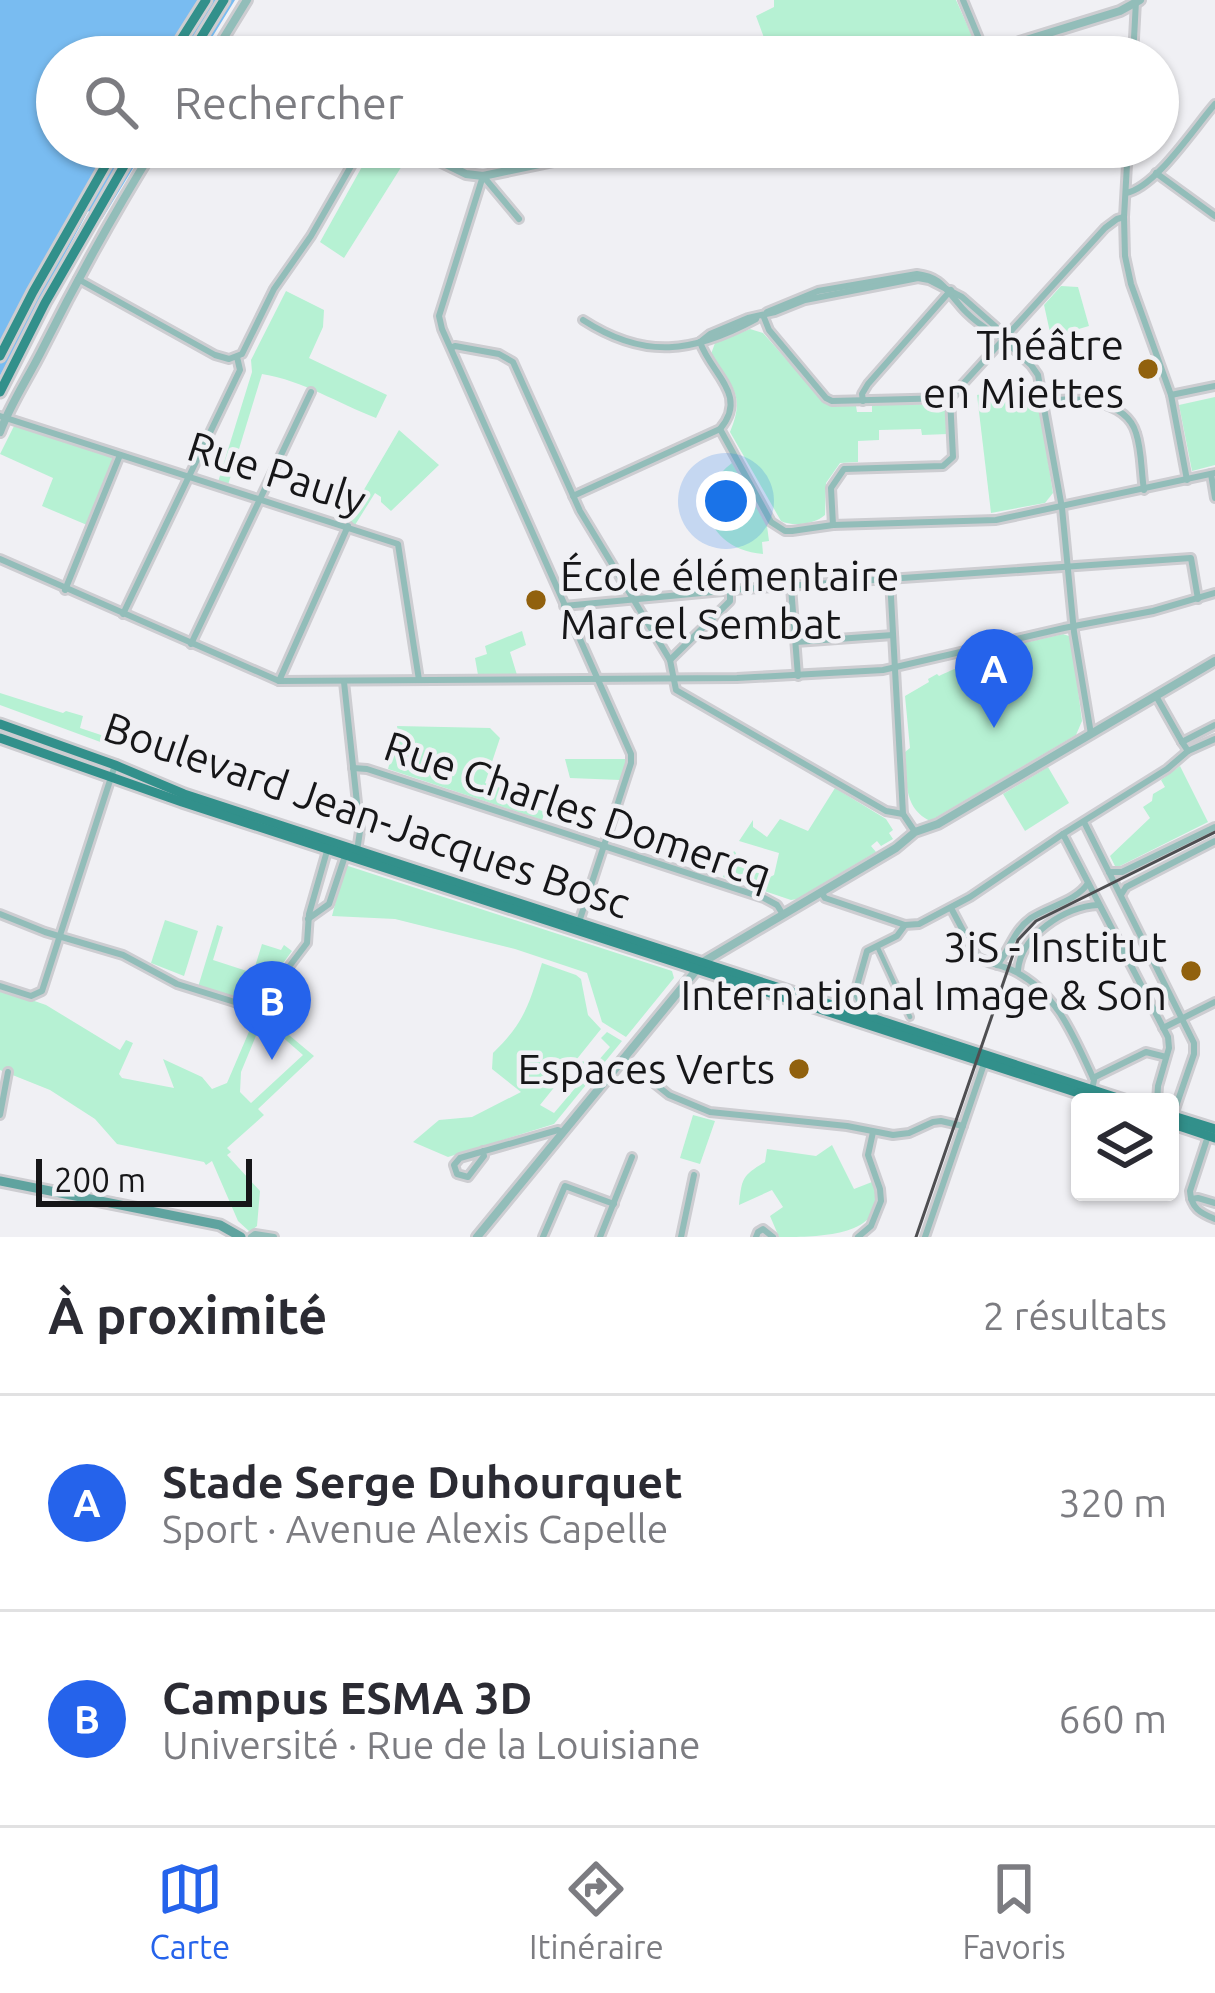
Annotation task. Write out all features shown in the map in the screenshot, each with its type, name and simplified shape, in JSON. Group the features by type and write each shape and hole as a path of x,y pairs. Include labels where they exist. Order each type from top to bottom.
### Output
{"main road":[{"path":"183,36 206,0"},
{"path":"202,36 224,0"},
{"path":"0,356 104,168"},
{"path":"0,392 122,168"},
{"name":"Boulevard Jean-Jacques Bosc","path":"0,724 154,784 550,921 699,965"},
{"name":"Boulevard Jean-Jacques Bosc","path":"0,738 328,849 579,922 1081,1093"},
{"name":"Boulevard Jean-Jacques Bosc","path":"986,1059 1093,1084 1112,1093"},
{"path":"1179,1121 1213,1134"},
{"path":"0,1181 220,1225 241,1237"}],"street":[{"path":"226,36 247,0"},
{"path":"964,0 979,36"},
{"path":"1038,36 1120,11 1137,1"},
{"path":"1134,36 1137,1"},
{"path":"1179,146 1215,104"},
{"path":"0,432 3,417 142,168"},
{"path":"78,279 215,355 237,357 350,168"},
{"path":"454,168 483,176 521,168"},
{"path":"1127,168 1124,217 1131,284 1171,395 1187,480"},
{"path":"1126,194 1138,190 1160,168"},
{"path":"1156,173 1215,216"},
{"path":"483,176 519,219"},
{"path":"483,176 440,316 631,754 579,922"},
{"path":"833,524 831,488 844,470 950,463 950,398 1105,228 1124,217"},
{"path":"583,320 613,337 650,348 683,348 818,291 917,274 930,275 962,297 1038,375 1062,508 1091,734"},
{"path":"862,401 868,385 950,290"},
{"path":"763,315 769,330 832,401 950,398"},
{"path":"573,496 720,429 731,410 731,399 700,341"},
{"path":"451,348 499,353 513,362 573,496 670,660 676,690 886,811 903,814"},
{"path":"123,614 240,370 237,357"},
{"path":"1171,395 1215,386"},
{"path":"191,644 311,392"},
{"path":"1045,402 1064,398 1125,415 1138,436 1144,490"},
{"name":"Rue Pauly","path":"3,417 398,544 419,680"},
{"path":"720,429 771,522 784,530 833,524 996,520 1213,474 1215,498"},
{"path":"65,590 120,455"},
{"path":"278,681 348,526"},
{"path":"564,607 1191,558 1198,599"},
{"path":"0,559 278,681 798,676 895,668 1215,593"},
{"path":"890,579 903,814 915,832"},
{"path":"791,587 798,676"},
{"path":"670,660 730,601 730,591"},
{"path":"796,642 893,635"},
{"path":"478,1237 699,965 896,848 915,832 938,824 1215,662"},
{"path":"683,678 686,695"},
{"path":"308,920 328,904 360,831 344,682"},
{"path":"1156,696 1188,751"},
{"path":"1182,742 1215,725"},
{"path":"821,892 825,898 913,926 951,908 1188,751 1215,739"},
{"path":"0,986 31,996 42,991 115,765"},
{"name":"Rue Charles Domercq","path":"353,768 764,898 777,904 782,913"},
{"path":"111,778 206,802"},
{"path":"1083,821 1195,1048 1179,1095"},
{"path":"1109,872 1128,869 1215,827"},
{"path":"1063,834 1170,1042 1158,1093"},
{"path":"1120,895 1126,887 1215,841"},
{"path":"0,914 132,959 178,984 257,1009 307,943 308,920 328,849"},
{"path":"997,965 1025,923 1079,893 1088,883"},
{"path":"1019,974 1019,957 1030,938 1085,906 1099,905"},
{"path":"951,908 977,957 1019,974 1054,1003 1093,1084 1146,1052 1166,1057"},
{"path":"550,921 579,922"},
{"path":"579,922 587,933"},
{"path":"863,1002 854,993 865,954 897,936 905,926"},
{"path":"877,946 910,1017"},
{"path":"1163,1028 1215,1002"},
{"path":"623,1058 669,1095 710,1112 901,1135 941,1121 963,1126"},
{"path":"925,1237 986,1059"},
{"path":"0,1115 8,1072"},
{"path":"483,1151 481,1162 468,1177 457,1174 456,1160 483,1151 558,1130 562,1133"},
{"path":"858,1237 871,1226 881,1201 868,1155 873,1132"},
{"path":"1213,1134 1190,1191 1198,1211 1215,1219"},
{"path":"600,1237 632,1157"},
{"path":"681,1237 694,1175"},
{"path":"543,1237 565,1186 614,1204"},
{"path":"1191,1199 1215,1203"},
{"path":"756,1237 763,1229 773,1237"},
{"path":"251,1237 274,1237"}],"green space":[{"path":"774,0 956,0 972,36 763,36 756,16 774,7"},
{"path":"361,168 401,168 344,258 320,242"},
{"path":"1061,286 1078,287 1089,326 1051,337 1044,305"},
{"path":"286,291 324,310 323,327 309,358 387,395 376,418 306,387 262,374 228,485 218,482 252,372 251,360"},
{"path":"750,329 763,333 825,403 856,406 857,412 872,412 872,405 942,404 942,410 947,410 948,434 879,430 879,440 858,441 858,462 840,463 826,483 825,515 804,524 781,521 730,432 736,398 711,354 715,343"},
{"path":"1036,385 1053,493 1045,503 991,513 977,395"},
{"path":"1215,397 1215,465 1192,471 1179,405"},
{"path":"14,426 115,458 87,525 42,506 53,478 0,454"},
{"path":"399,430 439,465 391,511 375,493 355,525 345,522"},
{"path":"732,463 767,526 769,541 762,542 763,554 729,543 710,520 710,491"},
{"path":"522,631 526,645 510,652 517,675 478,675 475,658 487,654 485,646"},
{"path":"1063,634 1072,644 1082,721 1076,735 930,821 921,815 910,800 906,782 905,752 910,748 905,696 928,679 982,653"},
{"path":"0,693 83,716 80,728 116,740 114,747 0,705"},
{"path":"397,726 490,728 500,738 485,783 516,793 514,801 545,812 542,820 388,769 393,751 400,747"},
{"path":"565,759 627,760 620,780 570,778"},
{"path":"1180,766 1208,822 1116,868 1110,856 1150,818 1143,807 1165,787 1161,780"},
{"path":"1048,767 1069,803 1025,831 1003,794"},
{"path":"835,788 886,819 893,839 881,846 877,841 871,846 876,852 797,899 723,877 734,851 734,865 774,875 779,853 739,841 753,820 753,827 767,837 780,819 808,831"},
{"path":"345,865 672,971 674,978 626,1037 602,1022 587,973 515,949 395,919 332,916"},
{"path":"165,920 198,931 184,976 151,963"},
{"path":"217,925 223,927 213,960 253,973 262,944 281,950 284,945 292,951 254,1003 198,987"},
{"path":"542,963 581,979 588,1015 601,1029 540,1105 554,1113 582,1080 574,1072 583,1061 592,1068 610,1047 601,1038 607,1032 622,1041 554,1124 448,1157 413,1142 439,1120 472,1117 521,1092 492,1069 493,1053 525,1012"},
{"path":"0,989 46,1005 120,1050 126,1040 133,1043 119,1074 122,1078 174,1088 163,1059 202,1077 212,1089 227,1083 257,1013 260,1026 241,1072 240,1092 251,1103 303,1055 280,1035 283,1030 314,1056 258,1109 264,1115 227,1148 231,1152 227,1155 260,1191 257,1226 250,1232 238,1221 212,1161 206,1165 117,1144 95,1119 50,1090 0,1070"},
{"path":"693,1115 715,1121 700,1164 680,1158"},
{"path":"832,1145 854,1189 872,1182 876,1200 862,1224 831,1234 779,1237 770,1216 783,1207 772,1190 739,1205 744,1179 765,1162 767,1149 816,1156"}],"water":[{"path":"0,0 235,0 213,36 36,36 36,168 133,168 102,219 88,211 0,376"}],"tram line":[{"path":"916,1237 1018,940 1036,921 1215,832"}],"place":[{"name":"Théâtre en Miettes","path":"1148,369"},
{"name":"École élémentaire Marcel Sembat","path":"536,600"},
{"name":"Stade Serge Duhourquet","path":"994,728"},
{"name":"3iS - Institut International Image & Son","path":"1191,971"},
{"name":"Campus ESMA 3D","path":"272,1060"},
{"name":"Espaces Verts","path":"799,1069"}]}
